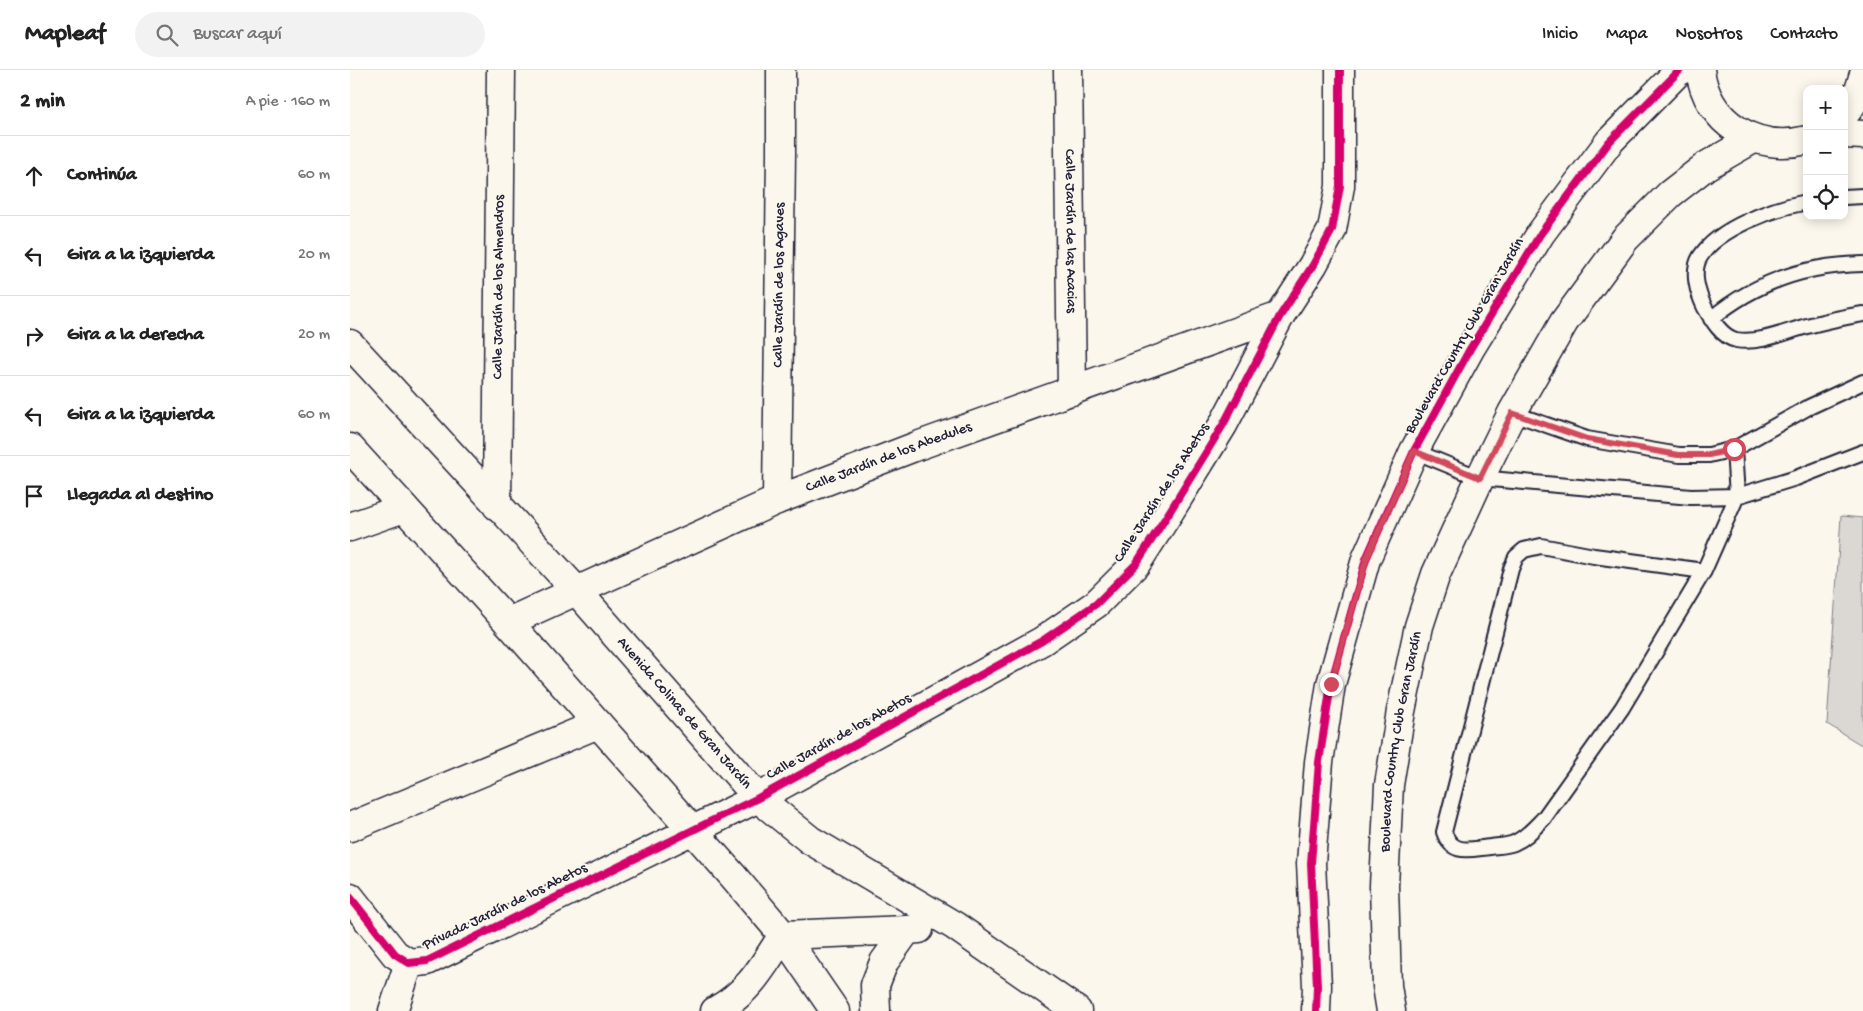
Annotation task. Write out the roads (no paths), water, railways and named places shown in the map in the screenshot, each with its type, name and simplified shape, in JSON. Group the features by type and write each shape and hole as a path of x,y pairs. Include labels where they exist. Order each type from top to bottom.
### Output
{"street":[{"name":"Calle Jardín de los Almendros","path":"497,506 501,70"},
{"name":"Calle Jardín de los Agaves","path":"777,500 781,70"},
{"name":"Calle Jardín de las Acacias","path":"1068,70 1072,391"},
{"name":"Calle Jardín de los Abetos","path":"692,831 758,798 1042,642 1096,604 1136,564 1222,426 1280,316 1313,265 1332,230 1340,186 1340,70"},
{"name":"Boulevard Country Club Gran Jardín","path":"1316,1011 1317,986 1311,863 1319,762 1331,684 1366,560 1414,451 1470,349 1541,233 1610,142 1680,70"},
{"path":"1700,70 1706,94 1717,113 1734,128 1754,139 1771,143 1788,144 1803,141"},
{"path":"1848,110 1861,88 1863,77"},
{"path":"1848,134 1863,135"},
{"name":"Boulevard Country Club Gran Jardín","path":"1391,1011 1387,986 1384,886 1389,785 1419,626 1433,583 1480,478 1512,413 1564,322 1625,239 1670,194 1706,166 1754,139"},
{"name":"Calle Jardín de los Abedules","path":"508,622 777,500 917,446 1280,316"},
{"name":"Avenida Colinas de Gran Jardín","path":"350,344 576,590 758,798 810,840 955,926 1077,1011"},
{"path":"350,448 508,622 783,935 835,1011"},
{"path":"350,526 404,508"},
{"path":"350,827 598,724"},
{"name":"Privada Jardín de los Abetos","path":"350,897 395,954 408,963 428,961 692,831"},
{"path":"783,935 955,926"},
{"path":"876,1011 875,985 884,962 907,930"},
{"path":"715,1011 724,1006 754,980 783,935"},
{"name":"Privada Jardín de los Abetos","path":"393,1011 408,963"}],"lane":[{"path":"1848,197 1863,196"},
{"path":"1803,203 1756,216 1713,242 1699,258 1696,272 1697,286 1711,319 1720,330 1734,339 1753,341 1832,320 1863,314"},
{"path":"1711,319 1729,304 1757,288 1791,274 1834,265 1863,264"},
{"path":"1512,413 1587,439 1678,455 1709,455 1734,449 1809,407 1863,382"},
{"path":"1704,571 1594,556 1541,546 1524,550 1516,557 1511,569 1444,832 1446,838 1453,846 1462,850 1513,844 1528,833 1544,818 1622,708 1704,571 1737,496 1734,449"},
{"path":"1414,451 1480,478 1691,497 1737,496 1796,478 1863,452"}]}
